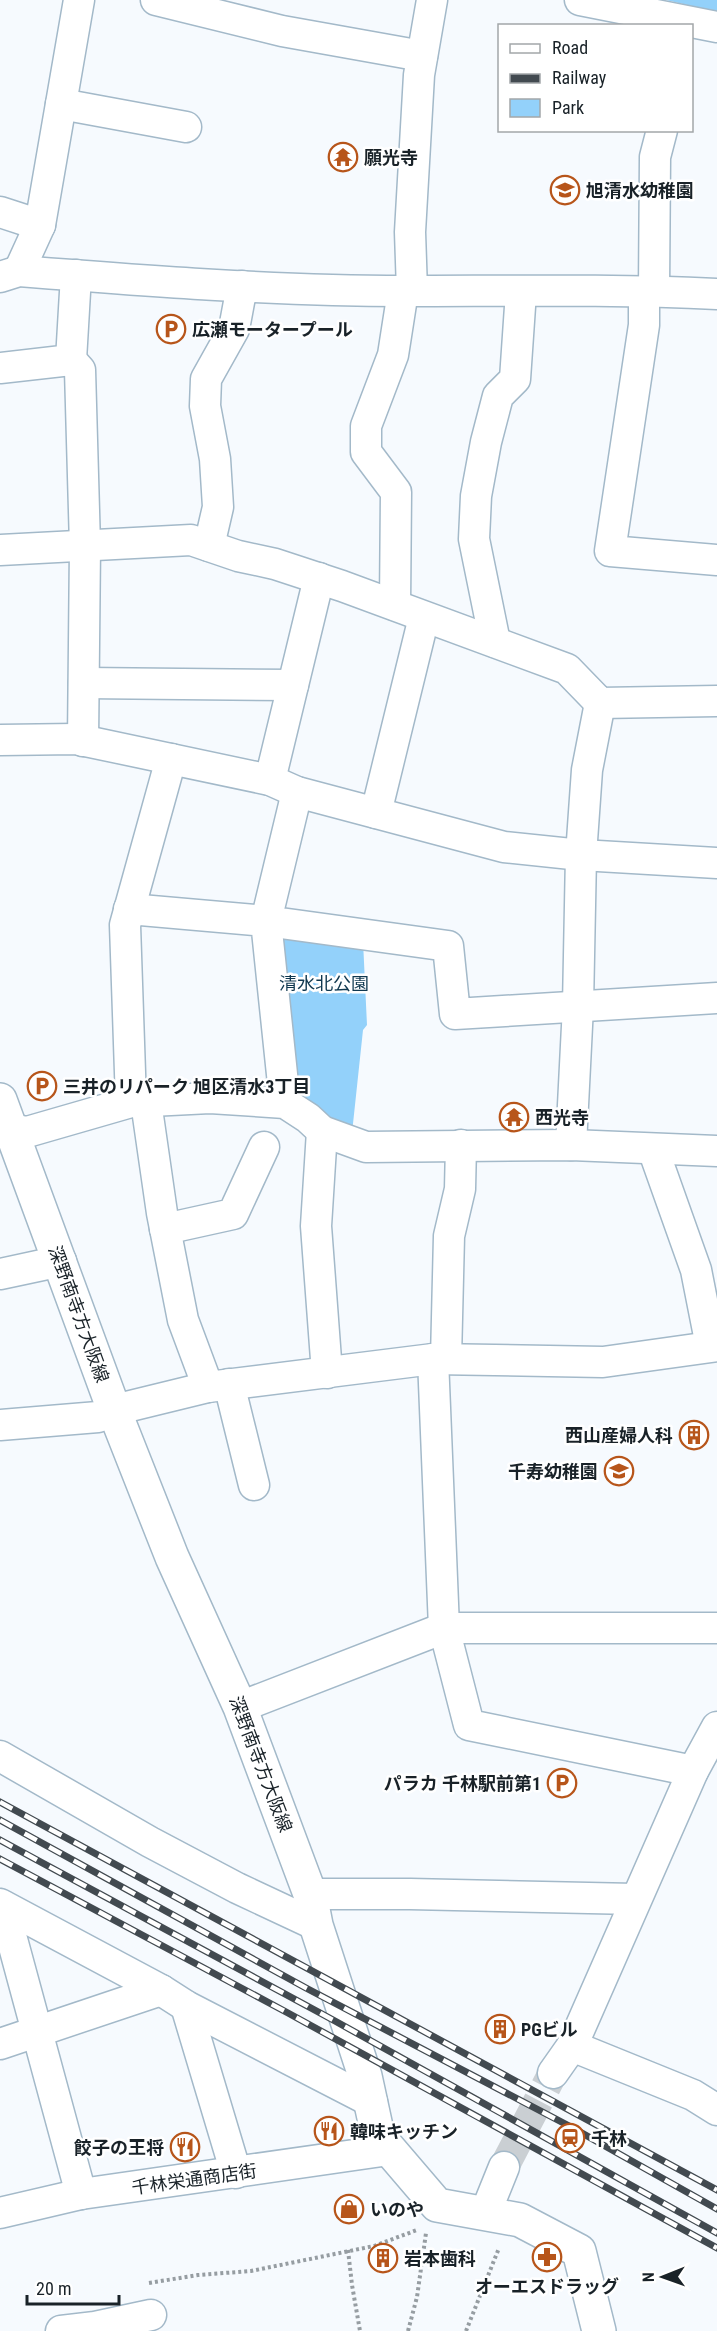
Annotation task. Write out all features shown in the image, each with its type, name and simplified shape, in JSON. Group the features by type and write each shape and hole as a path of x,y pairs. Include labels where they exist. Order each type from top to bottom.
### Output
{"main road":[{"name":"深野南寺方大阪線","path":"3,1120 61,1261 114,1410 172,1557 240,1707 313,1910 366,2076 378,2136 437,2205 546,2223 579,2251 599,2331"}],"street":[{"path":"10,274 40,225 79,0"},
{"path":"156,0 282,31 422,56"},
{"path":"394,605 396,492 366,452 366,426 393,355 408,291 419,75 432,0"},
{"path":"580,0 630,5 691,24"},
{"path":"61,104 186,128"},
{"path":"661,132 655,157 649,291 610,550 717,560"},
{"path":"0,212 40,225"},
{"path":"10,274 76,275 242,286 408,291 649,291 717,294"},
{"path":"76,275 71,360 80,370 85,546 83,741"},
{"path":"209,546 218,507 215,459 205,406 206,379 234,329 242,286"},
{"path":"495,642 474,539 476,496 486,442 498,396 515,379 521,292"},
{"path":"0,368 71,360"},
{"path":"0,550 191,540 238,556 275,564 319,578 567,669 600,703 717,701"},
{"path":"285,1103 266,921 293,685 319,578"},
{"path":"376,813 424,617"},
{"path":"84,682 293,685"},
{"path":"571,1145 578,1006 581,855 587,770 600,703"},
{"path":"0,740 83,741 171,759 283,786 504,847 581,855 717,863"},
{"path":"171,759 125,925 138,1102 183,1320 218,1386 254,1485"},
{"path":"129,909 266,921 448,946 455,1014 717,998"},
{"path":"3,1120 27,1132 138,1102 210,1098 285,1103 308,1118 322,1131 366,1147 571,1145 717,1151"},
{"path":"322,1131 316,1226 327,1372"},
{"path":"461,1145 460,1189 449,1236 440,1359 444,1628 469,1725 693,1771"},
{"path":"165,1229 233,1214 264,1147"},
{"path":"0,1425 98,1417 114,1410 218,1386 440,1359 603,1362 714,1346 696,1270 653,1149"},
{"path":"0,1274 61,1261"},
{"path":"240,1707 444,1628 717,1628"},
{"path":"553,2073 572,2046 693,1771 717,1727"},
{"path":"0,1756 150,1842 237,1888 313,1910 422,1894 635,1899"},
{"path":"2,1905 186,2006 372,2102"},
{"path":"2,1905 81,2194"},
{"path":"0,2044 160,1990"},
{"path":"186,2006 236,2173"},
{"path":"572,2046 712,2103"},
{"name":"千林栄通商店街","path":"0,2213 81,2194 389,2150"},
{"path":"498,2216 504,2167"},
{"path":"61,2331 95,2327 151,2315"}],"path":[{"path":"466,2331 498,2216"},
{"path":"151,2315 149,2282 251,2271 374,2246 426,2227 425,2251 408,2331"},
{"path":"348,2250 360,2331"}],"green space":[{"path":"666,0 717,0 717,12"},
{"name":"清水北公園","path":"282,931 363,941 367,1025 363,1030 352,1133 291,1095"}],"tunnel":[{"path":"504,2167 553,2073"}],"railway":[{"path":"0,1802 717,2190"},
{"path":"0,1820 306,1988 573,2128 717,2209"},
{"path":"0,1840 335,2021 717,2233"},
{"path":"0,1859 288,2013 717,2248"}],"place":[{"name":"願光寺","path":"343,157"},
{"name":"旭清水幼稚園","path":"565,190"},
{"name":"広瀬モータープール","path":"171,329"},
{"name":"三井のリパーク 旭区清水3丁目","path":"42,1086"},
{"name":"西光寺","path":"514,1117"},
{"name":"西山産婦人科","path":"694,1435"},
{"name":"千寿幼稚園","path":"619,1471"},
{"name":"パラカ 千林駅前第1","path":"562,1783"},
{"name":"PGビル","path":"500,2029"},
{"name":"韓味キッチン","path":"329,2131"},
{"name":"千林","path":"570,2138"},
{"name":"餃子の王将","path":"185,2147"},
{"name":"いのや","path":"349,2209"},
{"name":"オーエスドラッグ","path":"547,2257"},
{"name":"岩本歯科","path":"383,2258"}]}
